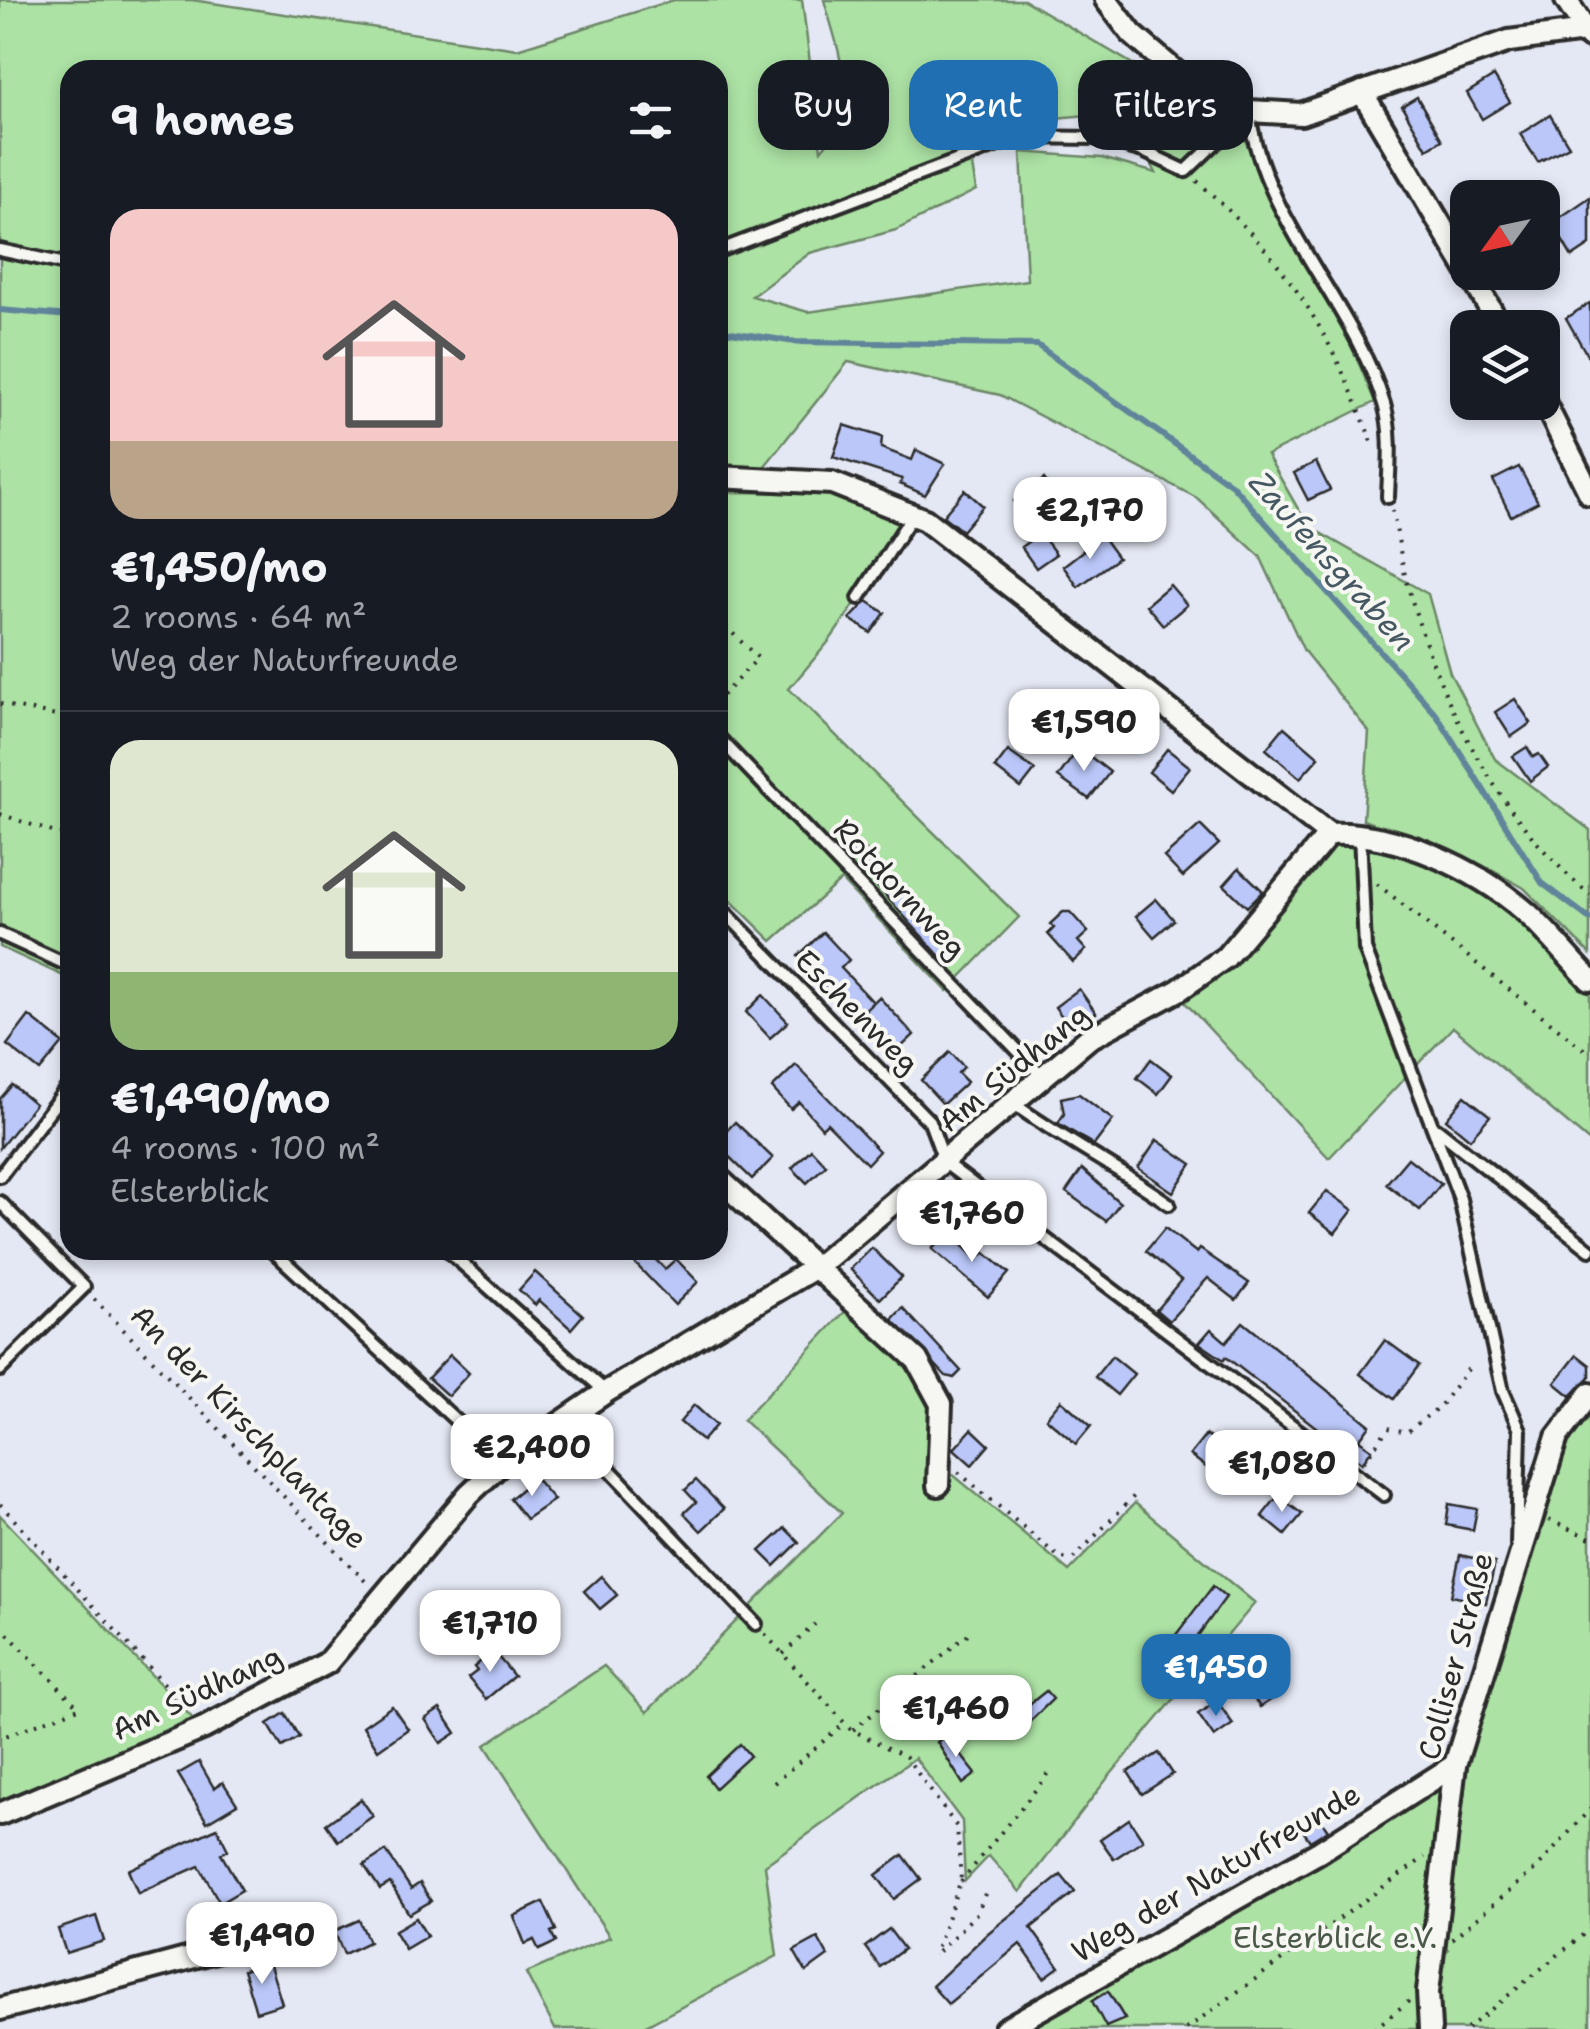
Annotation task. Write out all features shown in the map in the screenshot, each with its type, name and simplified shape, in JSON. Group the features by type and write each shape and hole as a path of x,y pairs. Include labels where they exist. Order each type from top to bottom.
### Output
{"street":[{"path":"1106,0 1132,34 1162,60"},
{"path":"1253,112 1301,114 1508,41 1588,34 1566,0"},
{"path":"1362,92 1450,241"},
{"path":"1553,420 1590,494"},
{"path":"728,477 832,482 912,515 1250,769 1328,834 1360,832 1423,852 1475,878 1525,911 1590,980"},
{"name":"Am Südhang","path":"0,1814 204,1728 327,1662 468,1494 502,1462 597,1398 818,1266 945,1164 1088,1039 1180,990 1226,956 1328,834"},
{"path":"728,1187 918,1360 941,1404 938,1485"},
{"path":"1516,1570 1557,1437 1590,1394"},
{"name":"Colliser Straße","path":"1430,2029 1428,1985 1456,1765 1516,1570"},
{"name":"Weg der Naturfreunde","path":"1005,2029 1319,1852 1456,1765"},
{"path":"0,2008 272,1936"}],"lane":[{"path":"1253,136 1279,199 1360,345 1386,408 1388,496"},
{"path":"728,247 1019,137 1097,138 1186,171 1208,150"},
{"path":"0,250 60,263"},
{"path":"858,598 912,515"},
{"name":"Rotdornweg","path":"728,747 1044,1078"},
{"name":"Colliser Straße","path":"1360,832 1365,949 1460,1199 1503,1391 1520,1430 1516,1570"},
{"name":"Eschenweg","path":"728,915 930,1122 945,1164"},
{"path":"0,934 60,961"},
{"path":"0,1176 60,1097"},
{"path":"1014,1104 1089,1157 1126,1173 1169,1204"},
{"name":"Colliser Straße","path":"1436,1128 1590,1250"},
{"path":"945,1164 1384,1495"},
{"path":"0,1202 84,1287 0,1370"},
{"path":"283,1260 502,1462"},
{"path":"457,1260 597,1398 592,1452 756,1624"}],"path":[{"path":"1186,171 1238,217 1288,274 1326,334 1374,449"},
{"path":"1388,496 1406,578 1430,652 1468,744 1548,856 1590,895"},
{"path":"728,629 758,658 728,690"},
{"path":"0,704 60,716"},
{"path":"0,814 60,835"},
{"path":"1362,872 1590,1054"},
{"name":"An der Kirschplantage","path":"84,1287 381,1598"},
{"path":"1356,1474 1388,1428 1407,1432 1440,1406 1472,1364"},
{"path":"939,1456 1060,1558 1074,1559 1138,1491"},
{"path":"0,1504 204,1728"},
{"path":"1531,1521 1552,1520 1590,1538"},
{"path":"756,1624 844,1722 910,1761 957,1827 961,1882"},
{"path":"783,1654 814,1624"},
{"path":"0,1626 78,1708 0,1738"},
{"path":"853,1730 968,1634"},
{"path":"774,1783 844,1722"},
{"path":"987,1889 977,1913 934,1956 961,1882 1050,1772"},
{"path":"1432,1954 1501,1901 1590,1809"},
{"path":"1186,2029 1446,1843"},
{"path":"1467,2029 1590,1929"},
{"path":"1374,2029 1428,1985"}],"green space":[{"path":"0,0 192,0 517,49 674,0 802,0 810,60 758,60 758,150 889,150 889,60 840,60 824,0 1024,0 1126,60 1078,60 1078,116 1058,118 1058,60 909,60 909,150 970,150 976,190 896,230 810,253 752,296 808,312 1027,280 1021,152 1102,158 1156,173 1144,150 1250,150 1296,251 1347,335 1375,402 1267,455 1308,526 1428,594 1450,673 1495,759 1590,830 1590,954 1524,888 1482,865 1363,820 1369,732 1304,651 1260,556 1197,498 1000,395 848,362 760,472 728,469 728,60 60,60 60,974 0,947"},
{"path":"728,492 837,493 910,524 830,640 789,689 1019,917 947,991 841,880 772,941 728,898"},
{"path":"1336,841 1397,851 1458,878 1528,930 1590,992 1590,1142 1453,1027 1329,1158 1181,998"},
{"path":"852,1304 919,1375 931,1403 930,1479 945,1468 1069,1571 1135,1503 1255,1603 1106,1780 1020,1892 989,1856 965,1881 962,1821 915,1758 765,1865 777,1956 640,2029 555,2029 526,1973 610,1937 485,1745 604,1666 647,1712 842,1513 743,1420"},
{"path":"1590,1404 1590,2029 1437,2029 1437,1959 1448,1950 1441,1940 1467,1754 1540,1515 1575,1425"},
{"path":"0,1515 197,1723 0,1805"},
{"name":"Elsterblick e.V.","path":"1437,1784 1444,1790 1425,2029 993,2029"}],"building":[{"path":"1494,76 1510,102 1482,119 1467,93"},
{"path":"1417,97 1442,140 1427,149 1402,106"},
{"path":"1550,115 1569,146 1538,162 1520,134"},
{"path":"1590,197 1590,245 1572,257 1560,237 1560,218"},
{"path":"1590,303 1590,360 1566,318"},
{"path":"844,425 882,437 881,448 912,460 916,450 945,464 925,495 900,484 902,479 833,457"},
{"path":"1316,462 1330,490 1308,500 1294,473"},
{"path":"1519,467 1538,502 1511,516 1493,480"},
{"path":"1044,479 1058,498 1028,520 1014,501"},
{"path":"965,490 983,506 962,531 943,516"},
{"path":"1040,533 1056,554 1036,568 1021,547"},
{"path":"1102,536 1118,558 1078,587 1063,566"},
{"path":"1170,585 1187,605 1163,625 1146,605"},
{"path":"867,601 885,613 871,633 850,619"},
{"path":"1515,699 1531,723 1511,737 1495,712"},
{"path":"1284,727 1319,757 1300,778 1266,749"},
{"path":"1527,747 1533,757 1539,754 1548,767 1530,781 1513,756"},
{"path":"1079,748 1110,772 1089,799 1058,777"},
{"path":"1167,749 1190,767 1171,790 1149,772"},
{"path":"1008,751 1035,770 1021,788 995,768"},
{"path":"1200,825 1219,844 1183,877 1164,857"},
{"path":"860,844 958,954 947,964 849,855"},
{"path":"1239,868 1263,891 1247,907 1224,885"},
{"path":"1156,899 1174,920 1154,937 1136,916"},
{"path":"1063,912 1070,912 1088,932 1078,941 1086,950 1073,962 1048,934 1054,928 1050,924"},
{"path":"823,932 849,960 841,968 873,1002 853,1021 798,956"},
{"path":"1079,989 1096,1013 1072,1030 1055,1007"},
{"path":"763,995 788,1022 770,1038 746,1012"},
{"path":"879,997 914,1035 899,1049 864,1011"},
{"path":"29,1016 60,1041 60,1047 40,1071 7,1045"},
{"path":"950,1052 964,1067 958,1073 967,1082 943,1104 921,1080"},
{"path":"1151,1059 1172,1075 1158,1094 1137,1078"},
{"path":"796,1065 879,1151 867,1164 827,1123 822,1128 799,1102 791,1109 772,1088"},
{"path":"12,1085 35,1104 0,1148 0,1099"},
{"path":"1079,1094 1113,1120 1094,1145 1058,1123 1064,1114 1061,1098"},
{"path":"1465,1096 1490,1116 1470,1139 1446,1119"},
{"path":"735,1122 773,1158 752,1179 728,1156 728,1129"},
{"path":"1157,1140 1192,1164 1173,1192 1138,1168"},
{"path":"811,1149 826,1165 807,1183 792,1168"},
{"path":"1408,1158 1441,1184 1420,1210 1386,1184"},
{"path":"1082,1169 1120,1203 1106,1221 1066,1192"},
{"path":"1327,1191 1353,1210 1335,1233 1309,1213"},
{"path":"1165,1228 1197,1253 1200,1249 1249,1283 1236,1300 1208,1278 1169,1321 1156,1310 1181,1280 1146,1251"},
{"path":"949,1232 977,1260 984,1252 1009,1273 988,1297 932,1249"},
{"path":"872,1248 902,1277 880,1299 850,1269"},
{"path":"632,1260 656,1260 665,1269 677,1260 698,1282 675,1305"},
{"path":"535,1272 583,1315 571,1329 539,1300 535,1305 519,1290"},
{"path":"903,1308 961,1371 954,1378 946,1376 892,1319"},
{"path":"1243,1322 1370,1425 1359,1440 1372,1449 1362,1463 1226,1357 1224,1360 1199,1343 1211,1329 1226,1342"},
{"path":"1385,1340 1419,1365 1394,1399 1360,1374"},
{"path":"450,1355 469,1373 448,1396 428,1378"},
{"path":"1577,1355 1590,1365 1590,1377 1571,1396 1555,1383"},
{"path":"1112,1356 1134,1374 1117,1395 1095,1377"},
{"path":"1061,1400 1091,1426 1076,1444 1046,1418"},
{"path":"694,1405 716,1425 702,1441 680,1422"},
{"path":"972,1429 989,1445 972,1465 954,1449"},
{"path":"1206,1435 1225,1450 1210,1470 1190,1455"},
{"path":"535,1478 554,1500 526,1519 510,1499"},
{"path":"696,1480 724,1509 701,1531 684,1513 696,1502 685,1490"},
{"path":"1278,1496 1302,1514 1285,1535 1262,1516"},
{"path":"1449,1504 1477,1509 1473,1530 1446,1525"},
{"path":"785,1528 799,1542 775,1566 760,1551"},
{"path":"1460,1555 1495,1563 1486,1603 1451,1596"},
{"path":"601,1576 617,1595 600,1609 584,1591"},
{"path":"1213,1586 1226,1597 1189,1648 1175,1636"},
{"path":"493,1651 514,1676 486,1699 468,1678 477,1671 474,1667"},
{"path":"1266,1674 1280,1694 1260,1707 1246,1687"},
{"path":"1046,1691 1053,1699 1017,1734 1007,1722"},
{"path":"1217,1701 1233,1724 1214,1737 1198,1714"},
{"path":"392,1706 408,1729 378,1750 363,1726"},
{"path":"440,1709 456,1733 441,1743 425,1719"},
{"path":"285,1713 299,1737 282,1747 268,1724"},
{"path":"946,1736 976,1774 963,1784 937,1742"},
{"path":"740,1744 750,1756 715,1788 706,1776"},
{"path":"1159,1753 1173,1774 1142,1794 1128,1772"},
{"path":"199,1762 214,1788 223,1782 237,1804 207,1822 178,1774"},
{"path":"361,1799 373,1816 338,1841 326,1824"},
{"path":"1314,1810 1328,1830 1310,1841 1297,1822"},
{"path":"1129,1819 1143,1840 1114,1859 1100,1839"},
{"path":"217,1828 228,1850 221,1854 242,1890 220,1903 199,1866 138,1893 128,1870"},
{"path":"386,1851 411,1889 420,1883 431,1901 409,1914 390,1883 380,1889 364,1865"},
{"path":"903,1855 921,1879 894,1899 876,1875"},
{"path":"1061,1875 1075,1892 1031,1928 1059,1967 1044,1978 1020,1944 948,2004 932,1986 988,1933"},
{"path":"543,1902 556,1930 551,1932 556,1942 539,1950 534,1940 525,1944 514,1916"},
{"path":"96,1916 104,1941 66,1953 58,1929"},
{"path":"416,1918 427,1936 405,1949 394,1931"},
{"path":"359,1920 369,1942 344,1954 334,1931"},
{"path":"889,1929 904,1949 880,1967 865,1947"},
{"path":"818,1938 828,1956 806,1972 794,1951"},
{"path":"269,1962 282,2004 256,2012 243,1970"},
{"path":"1108,1991 1125,2019 1106,2027 1092,2001"}],"waterway":[{"name":"Zaufensgraben","path":"0,310 60,315"},
{"name":"Zaufensgraben","path":"728,332 795,342 1037,345 1232,485 1436,714 1542,883 1590,919"}]}
